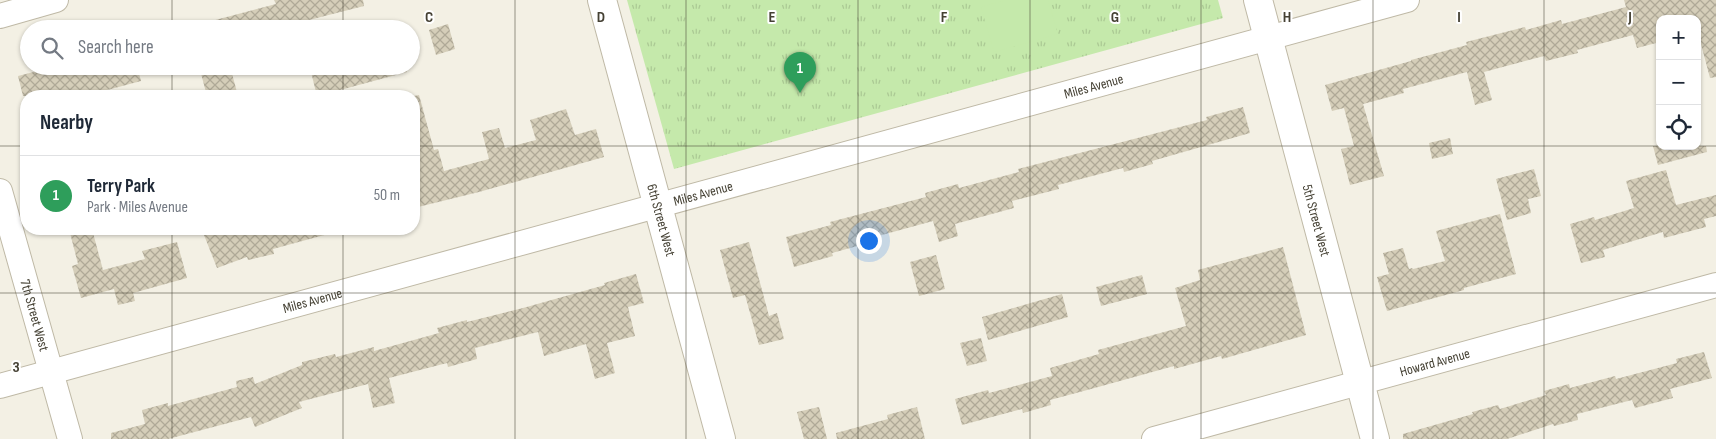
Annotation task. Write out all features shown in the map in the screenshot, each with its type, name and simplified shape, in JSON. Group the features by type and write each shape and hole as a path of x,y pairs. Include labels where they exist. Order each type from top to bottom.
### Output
{"street":[{"path":"0,16 56,0"},
{"name":"6th Street West","path":"602,0 721,439"},
{"name":"5th Street West","path":"1258,0 1375,439"},
{"name":"Miles Avenue","path":"0,386 1406,0"},
{"name":"7th Street West","path":"0,191 70,439"},
{"name":"Howard Avenue","path":"1154,439 1716,285"}],"green space":[{"path":"627,0 1218,0 1223,18 674,169"},
{"path":"1006,0 1048,0 1058,34 994,52 981,7"}],"building":[{"path":"274,0 363,0 364,6 309,20 215,20 276,4"},
{"path":"1624,0 1716,0 1716,77 1710,78 1701,44 1701,15 1656,15 1656,43 1637,48 1633,35 1577,50 1578,53 1546,61 1544,56 1484,72 1492,100 1475,105 1467,72 1403,89 1404,93 1363,104 1384,176 1350,185 1341,149 1354,146 1344,108 1332,111 1325,85 1467,45 1466,42 1525,27 1526,30 1561,20 1562,24 1626,7"},
{"path":"448,24 455,49 436,55 429,30"},
{"path":"139,75 141,81 107,90 22,90 18,76"},
{"path":"201,75 232,75 236,90 205,90"},
{"path":"312,75 396,75 340,90 316,90"},
{"path":"420,99 434,150 438,149 444,171 489,159 482,132 499,128 505,148 536,140 530,120 566,109 575,135 596,129 604,157 420,207"},
{"path":"1243,107 1250,133 1152,161 1153,164 1124,172 1123,168 1058,185 1059,189 1012,201 1014,208 955,224 958,236 939,242 933,221 871,238 872,242 832,253 833,256 794,267 786,237 831,225 830,222 926,197 925,193 958,184 959,188 1019,172 1018,169 1207,120 1206,117"},
{"path":"1450,138 1453,154 1432,159 1429,143"},
{"path":"1653,146 1656,146 1656,150 1701,150 1701,146 1706,146 1707,152 1658,165"},
{"path":"1534,169 1541,196 1528,199 1531,213 1507,220 1496,179"},
{"path":"1666,170 1676,205 1716,195 1716,216 1704,219 1706,227 1664,238 1663,232 1603,250 1605,257 1581,263 1570,224 1594,217 1595,220 1634,208 1626,181"},
{"path":"1500,214 1516,274 1387,311 1377,277 1389,274 1383,253 1403,248 1409,269 1445,261 1436,231"},
{"path":"71,235 94,235 103,270 145,259 142,251 177,242 187,278 133,293 135,301 118,305 114,289 81,298 72,266 78,264"},
{"path":"204,235 324,235 273,249 274,254 248,260 247,257 217,268"},
{"path":"749,242 769,316 777,313 784,339 759,345 745,295 733,298 720,250"},
{"path":"1283,247 1306,335 1222,359 1221,356 1174,369 1174,366 1050,400 1051,405 1023,413 1022,409 962,425 955,399 988,390 989,393 1052,376 1050,368 1099,354 1098,350 1186,326 1175,288 1200,280 1198,270"},
{"path":"936,255 945,289 919,296 910,262"},
{"path":"636,274 644,303 628,307 635,336 607,343 615,373 595,379 586,344 544,356 538,332 475,348 477,359 448,367 447,363 389,378 395,403 373,408 368,384 299,402 302,408 255,427 251,417 168,439 111,439 111,433 145,424 142,410 168,403 168,406 237,387 236,381 253,377 255,384 302,365 302,362 335,354 336,357 374,347 374,351 439,333 437,328 523,308 605,285 604,283"},
{"path":"1142,275 1147,294 1101,306 1096,287"},
{"path":"1062,294 1068,317 988,340 982,317"},
{"path":"981,338 987,361 967,366 960,343"},
{"path":"1704,352 1712,378 1670,389 1673,398 1635,408 1632,400 1577,414 1578,420 1554,426 1553,424 1507,439 1403,439 1403,434 1473,414 1472,412 1498,405 1500,409 1546,395 1544,391 1569,384 1570,388 1615,376 1616,379 1677,363 1676,359"},
{"path":"819,407 827,439 804,439 797,412"},
{"path":"917,407 925,439 837,439 836,433 888,419 887,415"}],"place":[{"name":"Terry Park","path":"800,93"}]}
